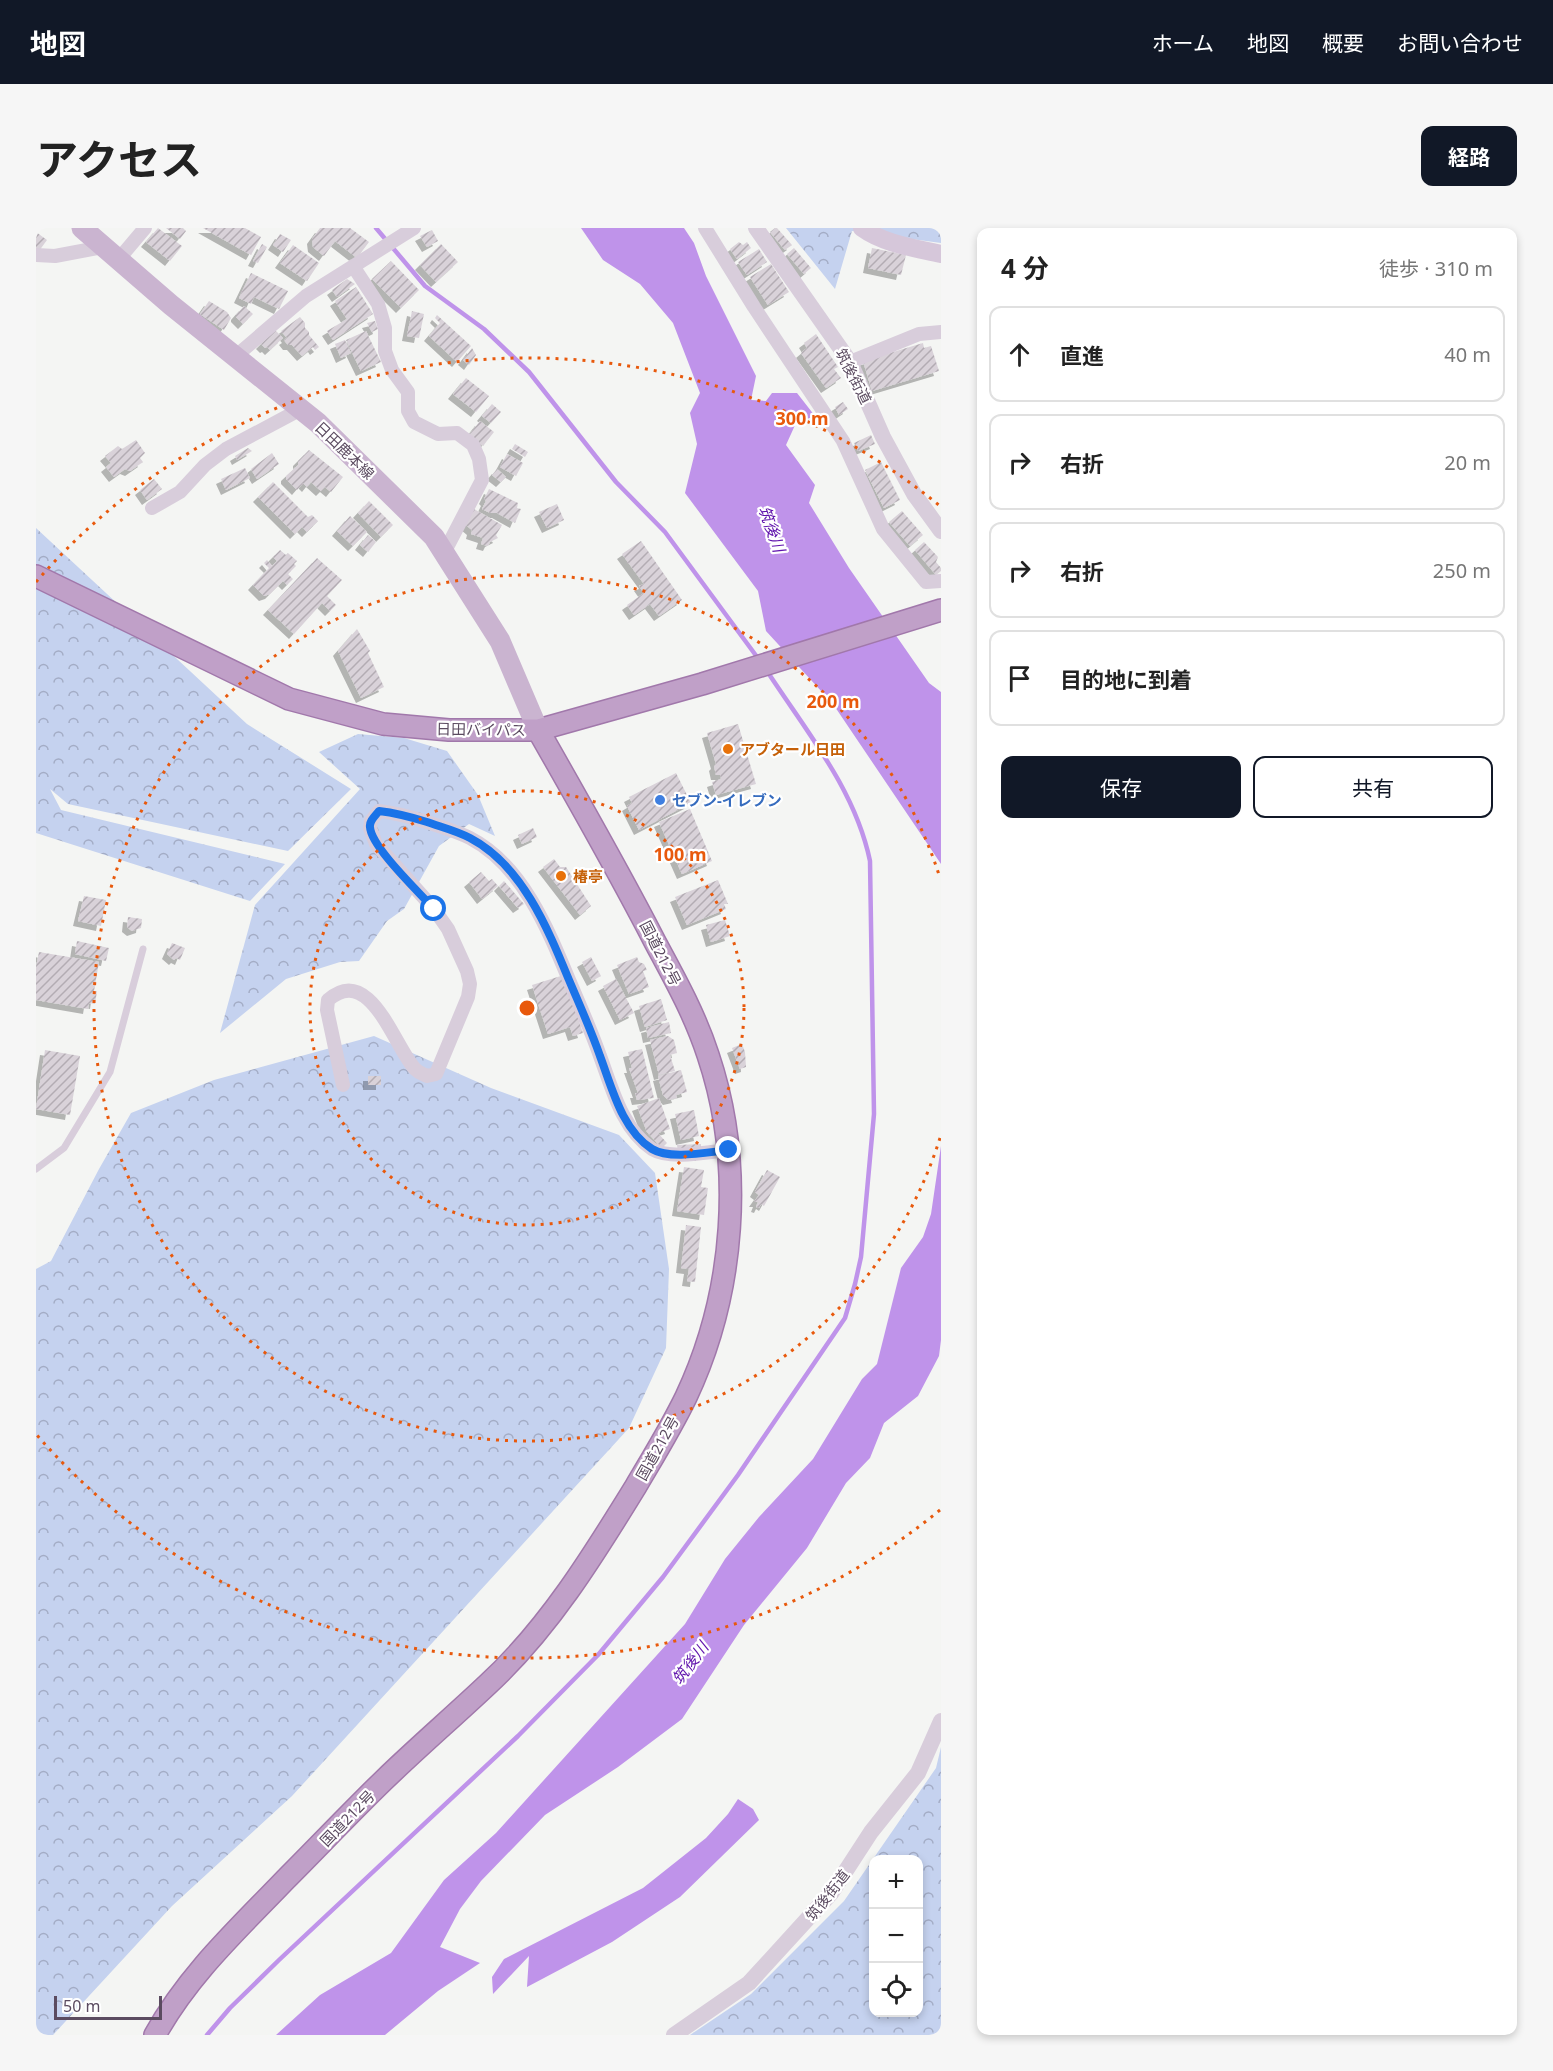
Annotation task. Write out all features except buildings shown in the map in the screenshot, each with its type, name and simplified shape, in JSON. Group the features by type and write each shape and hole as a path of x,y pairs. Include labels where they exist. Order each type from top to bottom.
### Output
{"highway":[{"name":"日田バイパス","path":"36,576 289,699 383,724 449,730 538,730 702,684 941,610"},
{"name":"国道212号","path":"155,2035 170,2008 218,1949 384,1780 503,1671 542,1627 604,1538 650,1463 686,1397 707,1343 718,1302 727,1248 730,1200 729,1150 708,1055 690,1007 623,879 538,730"}],"main road":[{"name":"日田鹿本線","path":"82,228 110,254 318,423 434,537 500,641 538,730"},
{"path":"862,228 868,233 900,245 941,254"}],"street":[{"path":"36,255 110,254 145,228"},
{"path":"236,356 306,296 414,228"},
{"path":"705,228 753,307 843,441 883,529 926,582 941,581"},
{"name":"筑後街道","path":"756,228 850,362 883,437 914,494 941,531"},
{"path":"353,267 378,304 385,327 385,351 392,370 408,392 408,411 414,422 438,434 457,433 473,445 479,459 482,480 444,554"},
{"path":"850,362 919,334 941,332"},
{"path":"152,508 180,492 205,465 226,449 301,410"},
{"path":"343,1085 327,1010 328,1000 336,993 345,990 364,994 392,1030 402,1051 417,1071 427,1076 436,1074 468,997 470,984 448,929 434,909 376,844 370,828 371,821 379,811 395,813 444,827 471,838 492,853 517,879 552,939 590,1027 615,1100 635,1135 654,1150 676,1155 729,1150"},
{"name":"筑後街道","path":"674,2035 749,1983 825,1900 871,1833 918,1773 941,1721"}],"lane":[{"path":"36,1168 64,1148 111,1072 143,949"}],"green space":[{"path":"786,228 941,228 941,243 852,231 835,289"},
{"path":"36,528 247,724 351,789 288,851 68,804 50,789 61,810 285,864 250,901 36,833"},
{"path":"358,734 404,738 447,751 478,795 495,836 469,824 439,846 404,909 387,921 359,961 340,962 286,979 220,1033 255,905 360,789 319,752"},
{"path":"374,1036 491,1088 619,1135 655,1173 669,1269 666,1348 629,1428 292,1796 172,1906 53,2035 36,2035 36,1269 51,1261 131,1113 214,1080"},
{"path":"941,1747 941,2035 690,2035 751,1994 844,1901 869,1865 869,2017 923,2017 923,1855 876,1855 936,1768"}],"water":[{"name":"筑後川","path":"581,228 684,228 694,243 706,276 756,376 751,400 766,401 772,393 797,393 815,416 796,423 786,445 815,485 809,503 849,568 929,683 941,692 941,864 833,704 766,631 758,591 685,493 697,444 690,413 700,393 673,323 640,284 603,260"},
{"name":"筑後川","path":"941,1146 941,1340 939,1356 918,1396 884,1423 870,1458 846,1483 807,1548 744,1625 682,1719 618,1767 545,1815 481,1881 460,1909 440,1947 480,1963 438,1991 385,2035 276,2035 320,1995 391,1953 444,1880 496,1833 685,1624 725,1559 759,1517 813,1459 862,1379 877,1364 901,1268 923,1237 931,1214"},
{"path":"738,1799 753,1809 759,1820 680,1897 612,1942 527,1987 529,1956 493,1994 492,1977 504,1959 643,1888 706,1838"}],"waterway":[{"path":"376,228 425,286 484,329 529,372 616,482 665,532 760,661"},
{"path":"207,2035 230,2008 279,1960 518,1736 598,1655 663,1577 738,1475 845,1318 861,1257 874,1114 870,861 863,835 841,785 813,738 767,671"}],"place":[{"name":"アブタール日田","path":"728,749"},
{"name":"セブン-イレブン","path":"660,800"},
{"name":"椿亭","path":"561,876"}],"route":[{"path":"434,909 376,844 370,828 371,821 379,811 395,813 444,827 471,838 492,853 517,879 552,939 590,1027 615,1100 635,1135 654,1150 676,1155 729,1150"}]}
